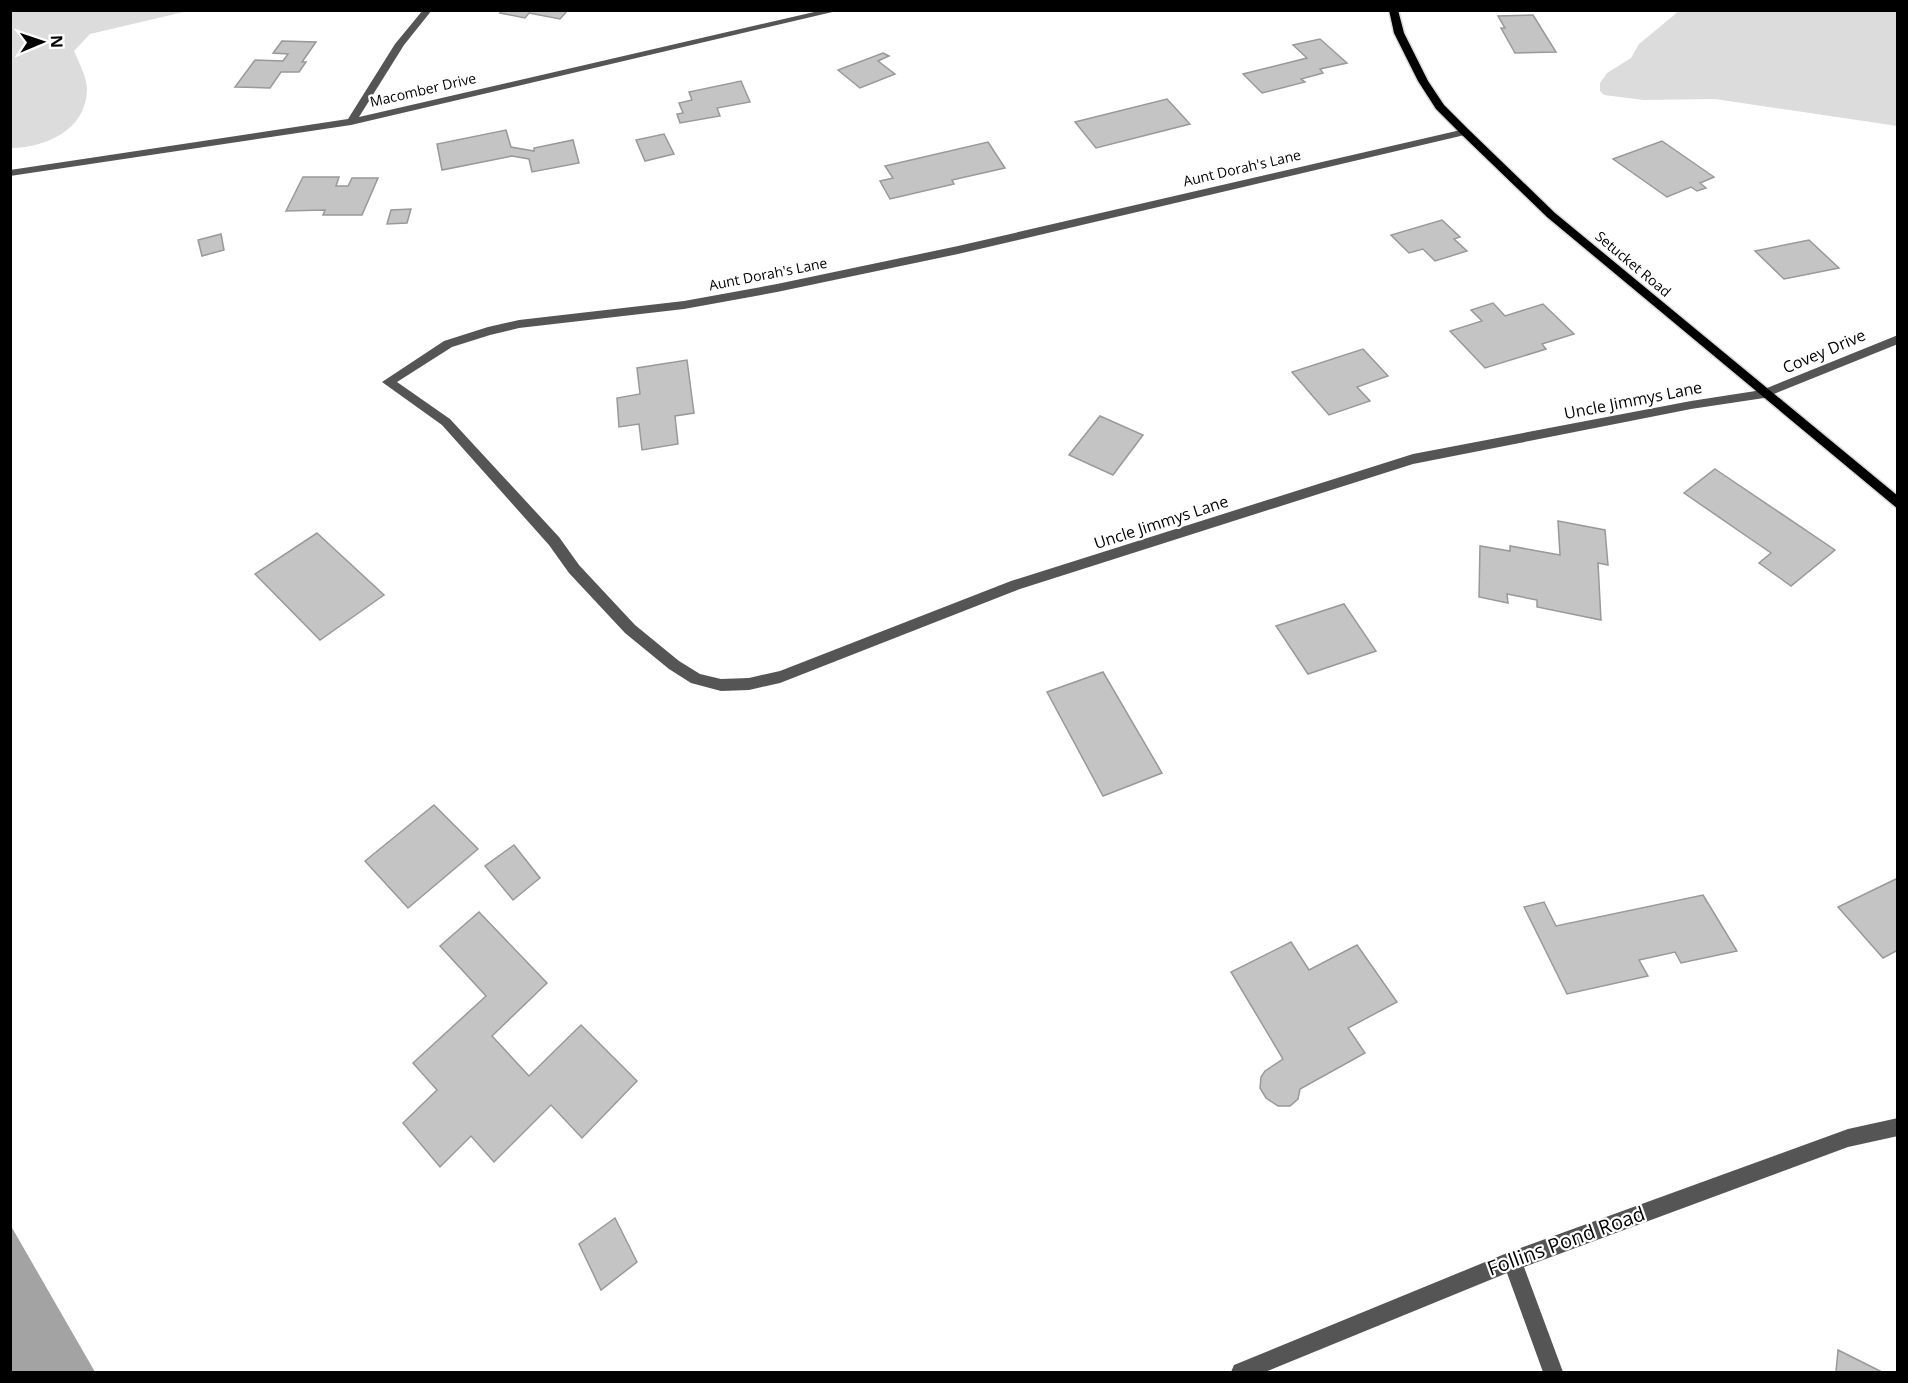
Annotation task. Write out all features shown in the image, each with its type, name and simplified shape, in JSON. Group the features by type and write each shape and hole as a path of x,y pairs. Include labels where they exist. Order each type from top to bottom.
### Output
{"main road":[{"name":"Setucket Road","path":"1393,10 1399,33 1423,81 1440,107 1465,132 1551,215 1898,504"}],"street":[{"path":"351,122 400,44 428,10"},
{"name":"Macomber Drive","path":"10,173 351,122 837,10"},
{"name":"Aunt Dorah's Lane","path":"604,602 574,569 554,541 446,422 388,382 448,344 488,330 519,324 684,305 777,288 958,250 1465,132"},
{"name":"Covey Drive","path":"1764,394 1898,339"},
{"name":"Uncle Jimmys Lane","path":"604,602 630,629 674,665 696,679 721,685 749,684 780,677 811,666 1016,585 1413,459 1691,405 1764,394"},
{"name":"Follins Pond Road","path":"1241,1372 1512,1261 1848,1138 1898,1127"},
{"path":"1512,1261 1553,1372"}],"shaded area":[{"path":"10,11 188,11 90,34 74,51 87,85 85,104 79,116 71,126 50,140 37,145 11,148"},
{"path":"1679,11 1897,11 1897,126 1715,99 1644,100 1604,95 1600,91 1600,83 1607,73 1631,58 1639,44"},
{"path":"11,1226 95,1372 11,1372"}],"building":[{"path":"503,10 568,10 560,19 529,13 525,18 500,13"},
{"path":"1533,15 1556,52 1515,53 1501,28 1505,28 1498,16"},
{"path":"1320,39 1347,63 1320,69 1323,73 1301,79 1305,82 1262,93 1243,74 1307,58 1293,45"},
{"path":"282,41 316,42 302,62 306,62 299,72 281,72 270,88 235,87 255,60 283,61 288,54 273,53"},
{"path":"883,53 889,56 878,61 895,74 860,88 838,70"},
{"path":"741,81 750,102 717,108 720,116 680,123 677,114 683,113 679,103 692,100 689,92"},
{"path":"1167,99 1190,124 1096,148 1075,122"},
{"path":"506,130 511,147 534,151 534,148 573,140 579,163 532,172 529,159 512,156 442,170 437,144"},
{"path":"664,134 674,154 645,161 636,140"},
{"path":"1662,141 1714,177 1700,183 1706,188 1697,191 1691,187 1667,197 1613,159"},
{"path":"988,142 1005,168 952,180 954,184 890,199 880,181 893,178 885,166"},
{"path":"303,177 339,177 336,186 348,186 352,178 378,178 362,215 323,215 325,210 286,211"},
{"path":"411,209 407,223 387,224 391,210"},
{"path":"1442,220 1460,237 1454,239 1467,251 1435,261 1423,249 1409,253 1391,235"},
{"path":"221,234 224,250 202,256 198,240"},
{"path":"1809,240 1839,268 1784,279 1755,251"},
{"path":"1493,303 1505,316 1543,304 1574,334 1542,344 1546,349 1485,368 1450,331 1482,321 1471,310"},
{"path":"1363,349 1388,376 1357,387 1370,401 1329,415 1292,372"},
{"path":"687,360 694,413 675,416 678,444 642,450 639,424 619,427 617,398 640,394 637,368"},
{"path":"1100,416 1143,435 1113,475 1069,455"},
{"path":"1715,469 1835,550 1791,586 1759,563 1771,553 1684,493"},
{"path":"1558,521 1605,530 1608,565 1598,563 1601,620 1537,607 1537,600 1507,594 1508,603 1479,597 1480,546 1510,551 1510,546 1560,555"},
{"path":"317,533 384,595 320,640 255,574"},
{"path":"1344,604 1376,651 1308,674 1276,626"},
{"path":"1103,672 1162,773 1103,796 1047,692"},
{"path":"434,805 478,849 408,908 365,861"},
{"path":"514,845 540,878 513,900 485,866"},
{"path":"1898,878 1898,950 1883,958 1838,907"},
{"path":"1703,895 1737,951 1681,963 1675,952 1639,960 1648,976 1567,994 1524,907 1544,902 1556,926"},
{"path":"479,912 547,983 492,1036 529,1076 581,1025 637,1081 582,1138 551,1105 494,1162 471,1136 440,1167 403,1123 437,1090 413,1063 486,996 440,946"},
{"path":"1291,942 1309,970 1357,945 1397,1002 1348,1028 1365,1053 1300,1089 1298,1099 1290,1106 1278,1106 1266,1098 1260,1088 1261,1077 1265,1071 1283,1059 1231,972"},
{"path":"615,1218 637,1262 601,1290 579,1244"},
{"path":"1838,1350 1882,1372 1836,1372"}]}
